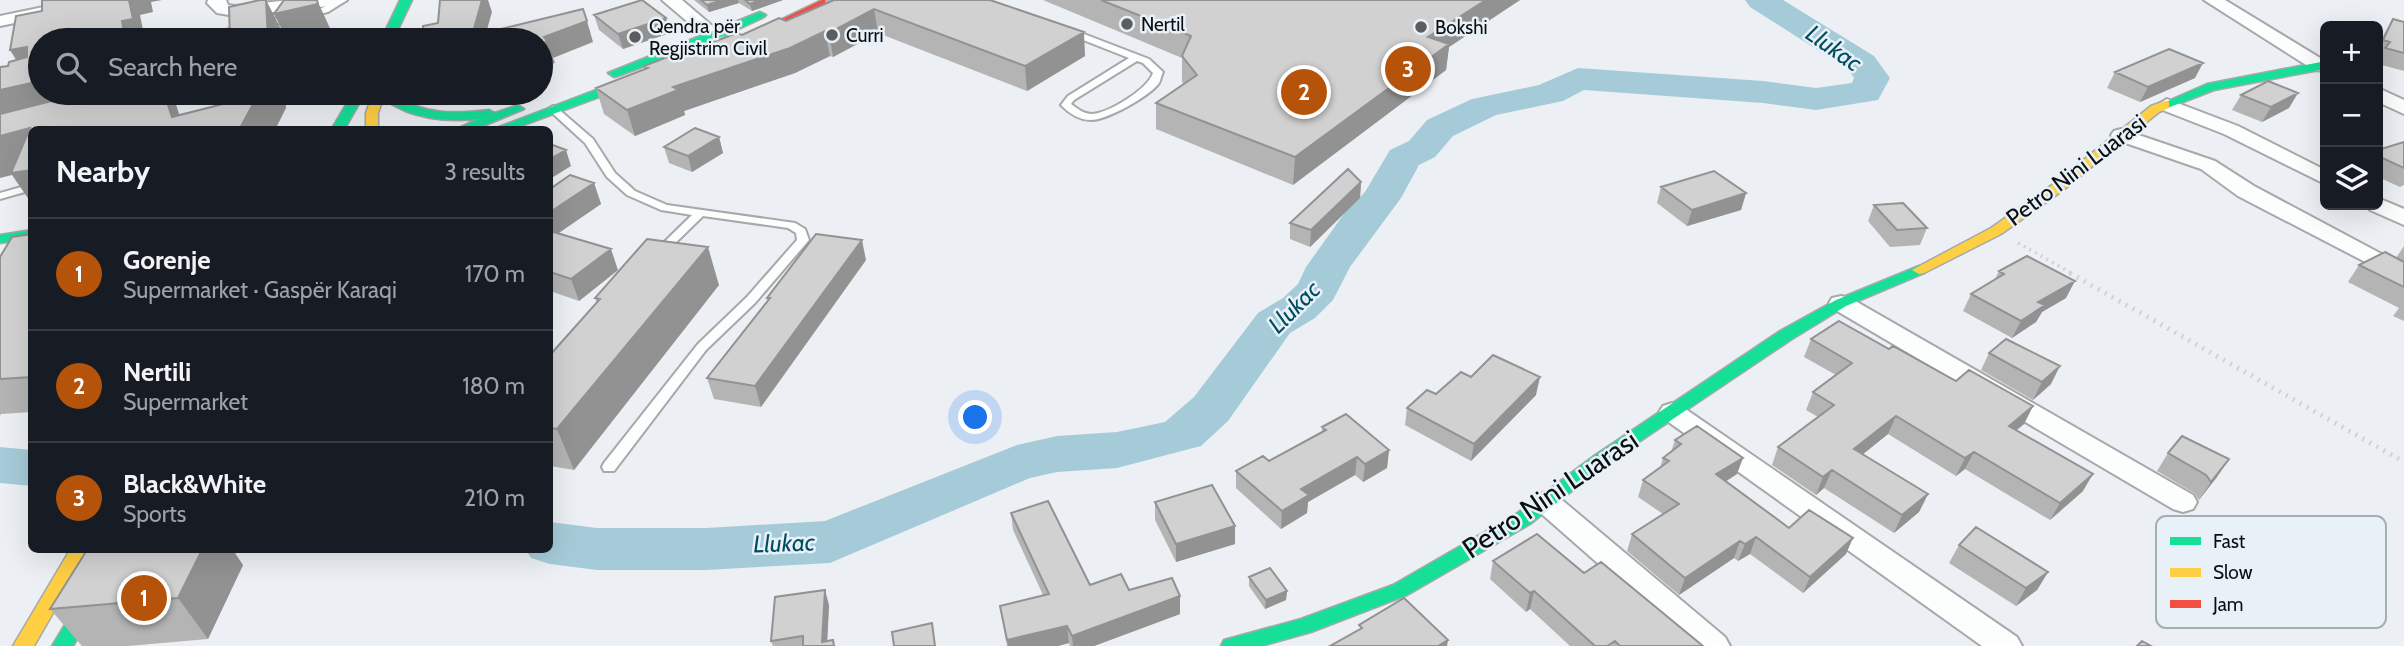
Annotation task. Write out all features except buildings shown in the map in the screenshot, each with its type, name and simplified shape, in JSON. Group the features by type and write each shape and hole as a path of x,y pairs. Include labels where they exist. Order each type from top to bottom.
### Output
{"main road":[{"path":"393,28 406,0"},
{"path":"413,23 424,0"},
{"path":"553,96 715,36 793,0"},
{"path":"508,126 741,42 831,0"},
{"name":"Petro Nini Luarasi","path":"1231,646 1304,626 1399,590 1523,519 1600,460 1786,335 1841,303 1896,281 1996,231 2057,188 2120,135 2155,110 2211,87 2320,68"},
{"path":"339,126 352,105"},
{"path":"372,126 375,105"},
{"path":"400,105 435,117 471,116 522,108"},
{"path":"471,126 530,105"},
{"path":"0,226 28,222"},
{"path":"0,239 28,235"},
{"path":"23,646 77,553"},
{"path":"62,646 118,553"}],"street":[{"path":"0,13 9,0"},
{"path":"0,21 102,0"},
{"path":"217,0 216,3 223,9 235,11 341,0"},
{"path":"671,0 715,36"},
{"path":"2213,0 2320,65"},
{"path":"2383,97 2404,108"},
{"path":"2167,105 2231,130 2320,175"},
{"path":"2120,135 2208,165 2246,191 2404,275"},
{"path":"2383,208 2404,218"},
{"path":"1841,303 2183,502"},
{"path":"1672,412 2006,646"},
{"path":"1546,502 1714,646"}],"lane":[{"path":"247,28 325,10 341,0"},
{"path":"1062,29 1136,57 1156,68 1158,76 1156,82 1109,114 1097,118 1077,114 1066,105 1071,98 1136,57"},
{"path":"553,109 589,141 611,175 631,193 665,208 791,225 801,231 803,240 751,300 702,347 609,467"},
{"path":"0,196 28,188"},
{"path":"653,260 700,213"}],"path":[{"path":"1996,231 2404,462"}],"waterway":[{"name":"Llukac","path":"553,543 597,549 706,549 830,542 1017,463 1057,454 1117,450 1183,434 1211,409 1274,323 1299,308 1317,290 1328,267 1361,220 1381,198 1404,158 1422,149 1440,128 1485,107 1550,93 1578,79 1763,92 1816,99 1865,92 1872,78 1862,63 1761,0"},
{"name":"Llukac","path":"0,465 28,468"}],"traffic: fast":[{"path":"393,28 406,0"},
{"path":"614,73 715,36 760,15"},
{"path":"2165,105 2211,87 2320,66"},
{"path":"508,126 646,75"},
{"path":"339,126 352,105"},
{"path":"400,105 437,116 489,114"},
{"path":"471,126 518,109"},
{"path":"0,239 28,235"},
{"path":"1231,646 1304,626 1400,590 1523,519 1600,460 1786,335 1841,303 1919,270"},
{"path":"62,646 118,553"}],"traffic: slow":[{"path":"372,126 375,105"},
{"path":"1919,270 1996,231 2057,188 2155,109 2165,105"},
{"path":"23,646 77,553"}],"traffic: jam":[{"path":"740,42 831,0"}],"place":[{"name":"Nertil","path":"1127,24"},
{"name":"Bokshi","path":"1421,27"},
{"name":"Curri","path":"832,35"},
{"name":"Qendra për Regjistrim Civil","path":"635,37"},
{"name":"Black&White","path":"1408,69"},
{"name":"Nertili","path":"1304,92"},
{"name":"Gorenje","path":"144,598"}]}
